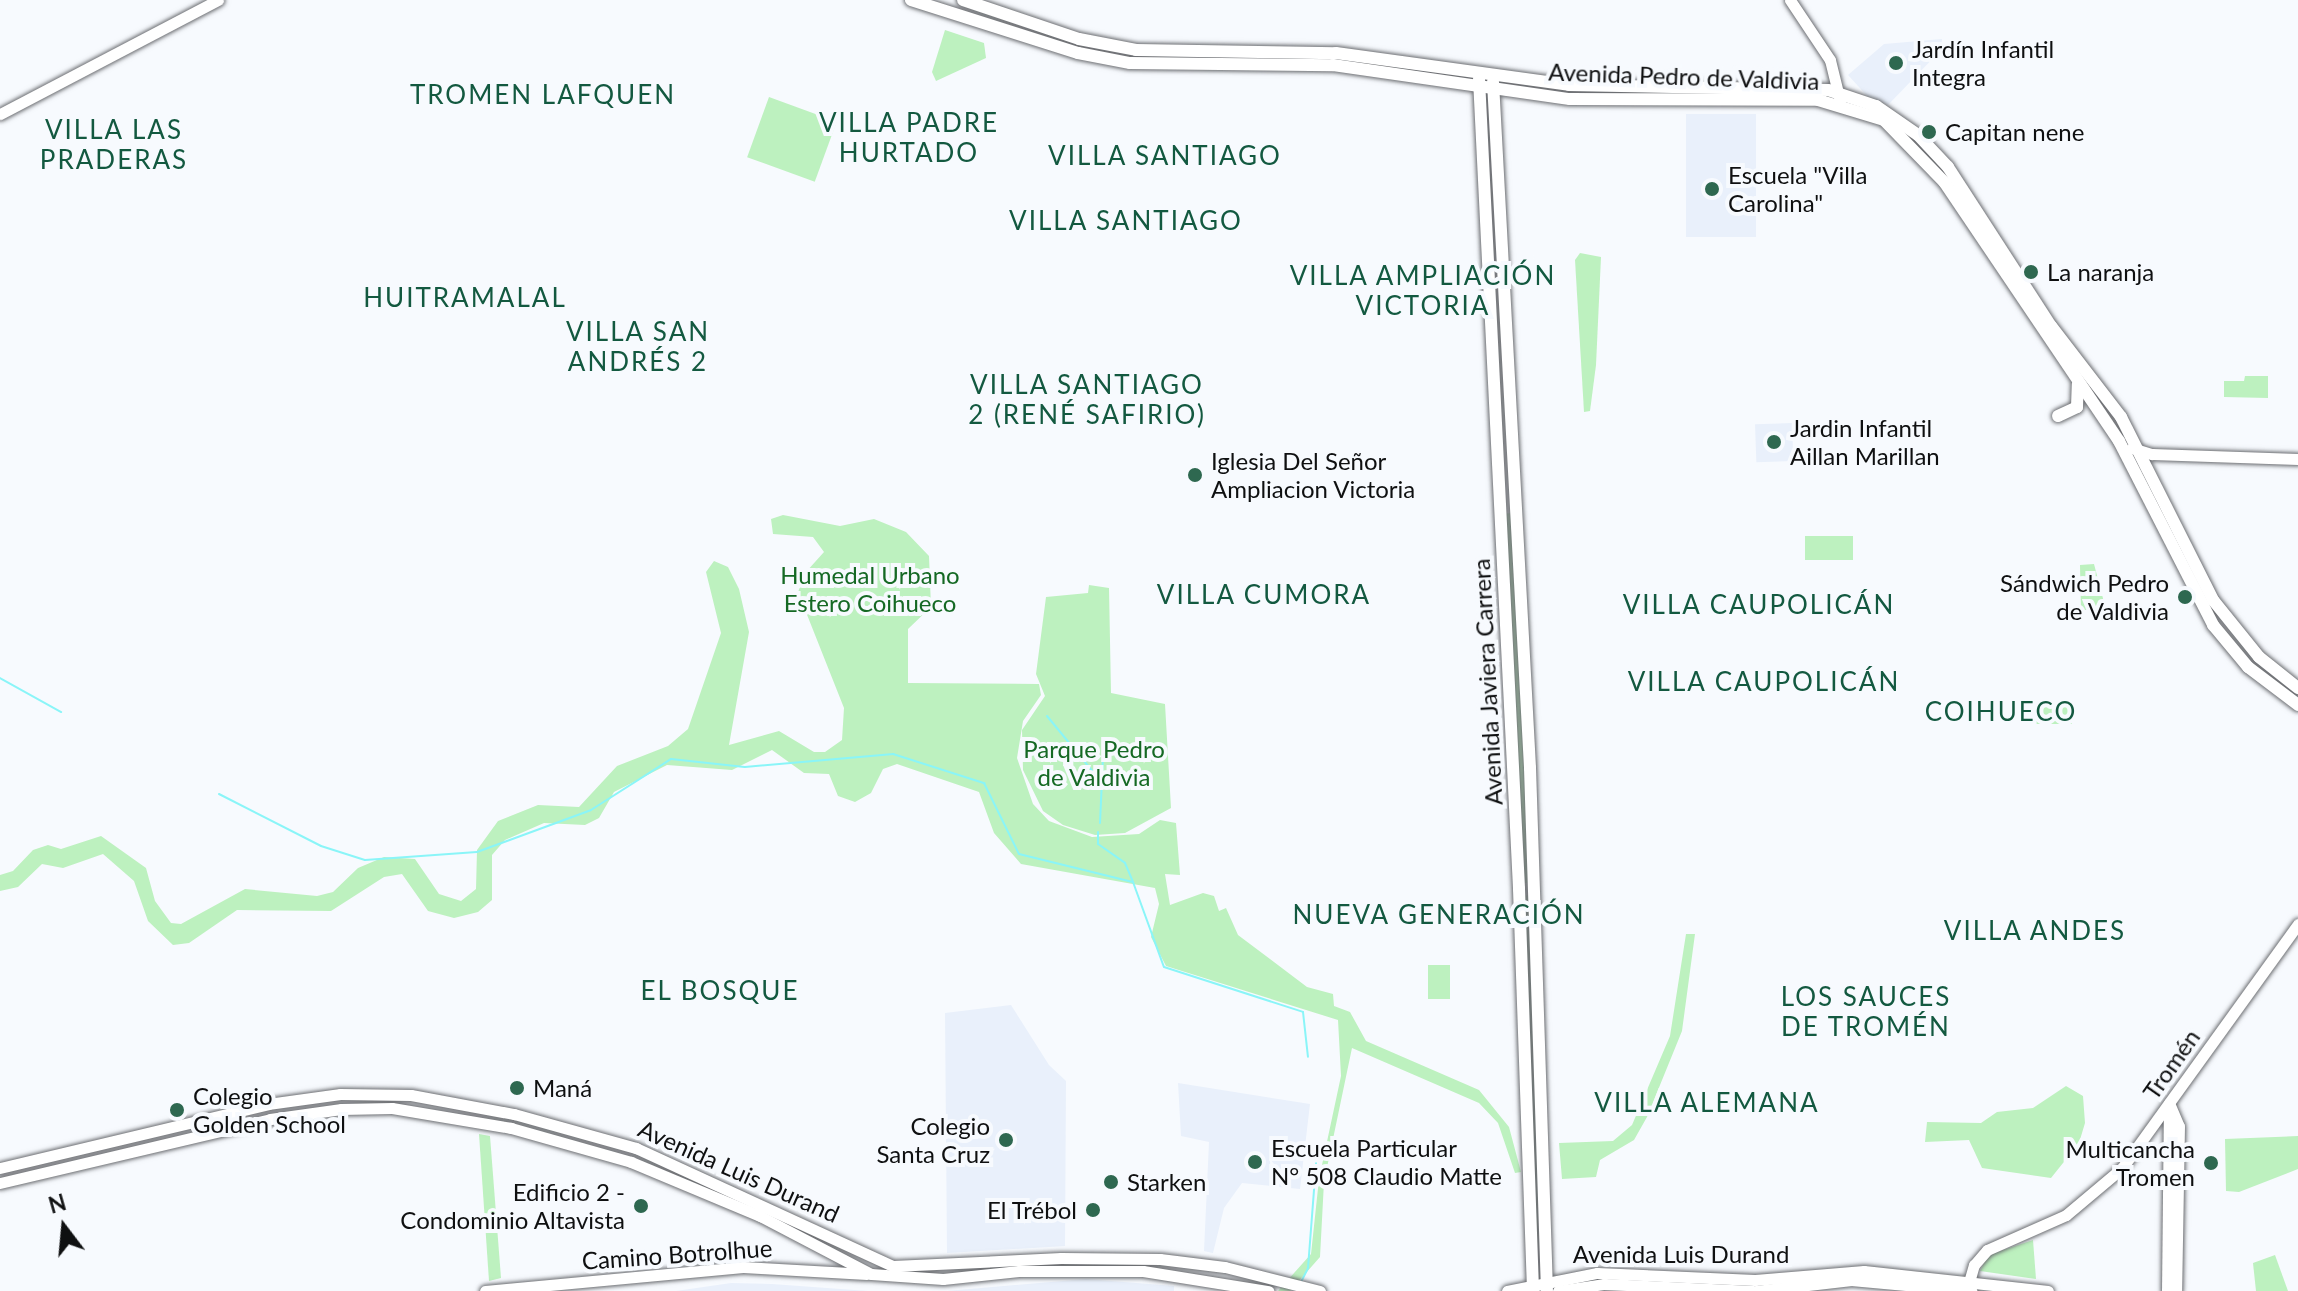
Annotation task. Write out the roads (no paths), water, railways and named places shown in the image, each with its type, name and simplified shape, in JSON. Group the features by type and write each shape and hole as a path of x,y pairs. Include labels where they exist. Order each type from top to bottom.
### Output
{"main road":[{"name":"Avenida Pedro de Valdivia","path":"911,0 1107,60 1333,65 1486,80"},
{"name":"Avenida Pedro de Valdivia","path":"963,0 1079,39 1136,50 1336,53 1582,100 1840,98 1891,114 1939,156 2051,326 2121,417 2219,608 2259,657 2298,688"},
{"name":"Avenida Javiera Carrera","path":"1486,80 1530,768 1547,1286"},
{"name":"Avenida Javiera Carrera","path":"1486,80 1533,1288"},
{"name":"Avenida Pedro de Valdivia","path":"1840,98 1884,120 1923,156 2119,441 2213,625 2248,667 2298,705"},
{"path":"2058,416 2078,403 2075,377"}],"street":[{"path":"0,114 218,0"},
{"path":"1790,0 1830,60 1840,98"},
{"path":"2119,441 2137,450 2298,459"},
{"name":"Tromén","path":"1972,1285 1979,1256 2051,1224 2094,1194 2135,1153 2298,924"},
{"name":"Avenida Luis Durand","path":"0,1168 268,1104 340,1094 393,1094 494,1109 636,1148 893,1266 1061,1258 1178,1261 1315,1290"},
{"path":"2167,1291 2169,1103"},
{"path":"2169,1103 2179,1126 2176,1291"},
{"name":"Avenida Luis Durand","path":"0,1183 282,1117 341,1109 410,1110 503,1126 631,1162 760,1216 871,1274 943,1279 1049,1270 1178,1274 1267,1291"},
{"path":"1049,1270 1061,1258"},
{"name":"Camino Botrolhue","path":"485,1291 743,1267 871,1274"},
{"name":"Avenida Luis Durand","path":"1507,1291 1547,1286 1597,1273 1755,1280 1864,1271 1972,1285"},
{"path":"1786,1290 1790,1280 1808,1275 1824,1283"},
{"name":"Avenida Luis Durand","path":"1558,1291 1604,1284 1786,1290 1824,1283 1868,1281 2048,1291"}],"waterway":[{"path":"0,678 61,712"},
{"path":"1047,716 1099,779"},
{"path":"219,794 321,846 365,860 477,852 591,810 671,759 745,767 893,754 984,783 1019,854 1133,882 1164,967 1303,1012 1308,1057"},
{"path":"1100,823 1103,757"},
{"path":"1098,832 1098,844 1125,863 1133,882"},
{"path":"1302,1280 1308,1268 1316,1163"}],"place":[{"name":"Jardín Infantil Integra","path":"1896,63"},
{"name":"Capitan nene","path":"1929,132"},
{"name":"Escuela \"Villa Carolina\"","path":"1712,189"},
{"name":"La naranja","path":"2031,272"},
{"name":"Jardin Infantil Aillan Marillan","path":"1774,442"},
{"name":"Iglesia Del Señor Ampliacion Victoria","path":"1195,475"},
{"name":"Sándwich Pedro de Valdivia","path":"2185,597"},
{"name":"Maná","path":"517,1088"},
{"name":"Colegio Golden School","path":"177,1110"},
{"name":"Colegio Santa Cruz","path":"1006,1140"},
{"name":"Escuela Particular N° 508 Claudio Matte","path":"1255,1162"},
{"name":"Multicancha Tromen","path":"2211,1163"},
{"name":"Starken","path":"1111,1182"},
{"name":"Edificio 2 - Condominio Altavista","path":"641,1206"},
{"name":"El Trébol","path":"1093,1210"}],"district":[{"name":"TROMEN LAFQUEN","path":"543,95"},
{"name":"VILLA PADRE HURTADO","path":"909,138"},
{"name":"VILLA LAS PRADERAS","path":"114,145"},
{"name":"VILLA SANTIAGO","path":"1165,156"},
{"name":"VILLA SANTIAGO","path":"1126,221"},
{"name":"VILLA AMPLIACIÓN VICTORIA","path":"1423,291"},
{"name":"HUITRAMALAL","path":"465,298"},
{"name":"VILLA SAN ANDRÉS 2","path":"638,347"},
{"name":"VILLA SANTIAGO 2 (RENÉ SAFIRIO)","path":"1087,400"},
{"name":"VILLA CUMORA","path":"1264,595"},
{"name":"VILLA CAUPOLICÁN","path":"1759,605"},
{"name":"VILLA CAUPOLICÁN","path":"1764,682"},
{"name":"COIHUECO","path":"2001,712"},
{"name":"NUEVA GENERACIÓN","path":"1439,915"},
{"name":"VILLA ANDES","path":"2035,931"},
{"name":"EL BOSQUE","path":"720,991"},
{"name":"LOS SAUCES DE TROMÉN","path":"1866,1012"},
{"name":"VILLA ALEMANA","path":"1707,1103"}],"park label":[{"name":"Humedal Urbano Estero Coihueco","path":"870,589"},
{"name":"Parque Pedro de Valdivia","path":"1094,763"}]}
